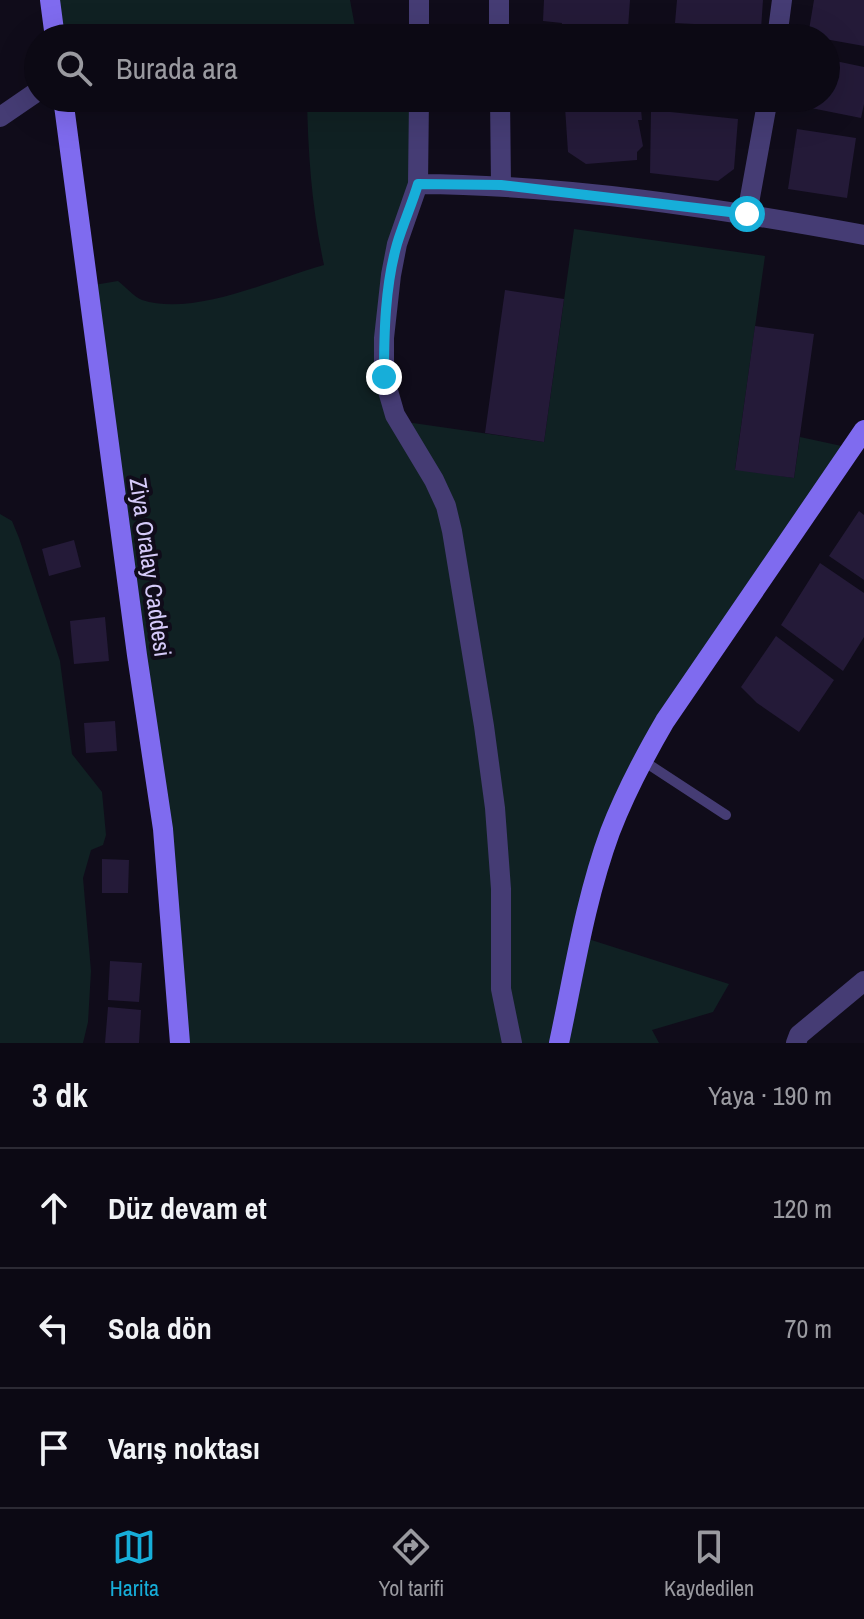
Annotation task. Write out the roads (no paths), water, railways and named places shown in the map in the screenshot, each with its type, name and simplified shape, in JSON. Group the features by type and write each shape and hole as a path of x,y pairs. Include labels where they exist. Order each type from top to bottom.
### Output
{"main road":[{"path":"50,0 53,24"},
{"name":"Ziya Oralay Caddesi","path":"65,112 163,829 180,1043"},
{"path":"559,1043 589,902 610,833 642,760 665,721 864,430"}],"street":[{"path":"419,0 419,24"},
{"path":"499,0 499,24"},
{"path":"779,24 782,0"},
{"path":"0,117 24,101"},
{"path":"419,112 418,184 397,244 391,275 384,338 384,377 395,415 434,480 446,506 452,531 495,808 501,889 501,989 512,1043"},
{"path":"500,112 501,185"},
{"path":"747,214 765,112"},
{"path":"418,184 501,185 747,214 864,235"},
{"path":"796,1043 799,1035 864,981"}],"lane":[{"path":"642,760 726,815"}]}
